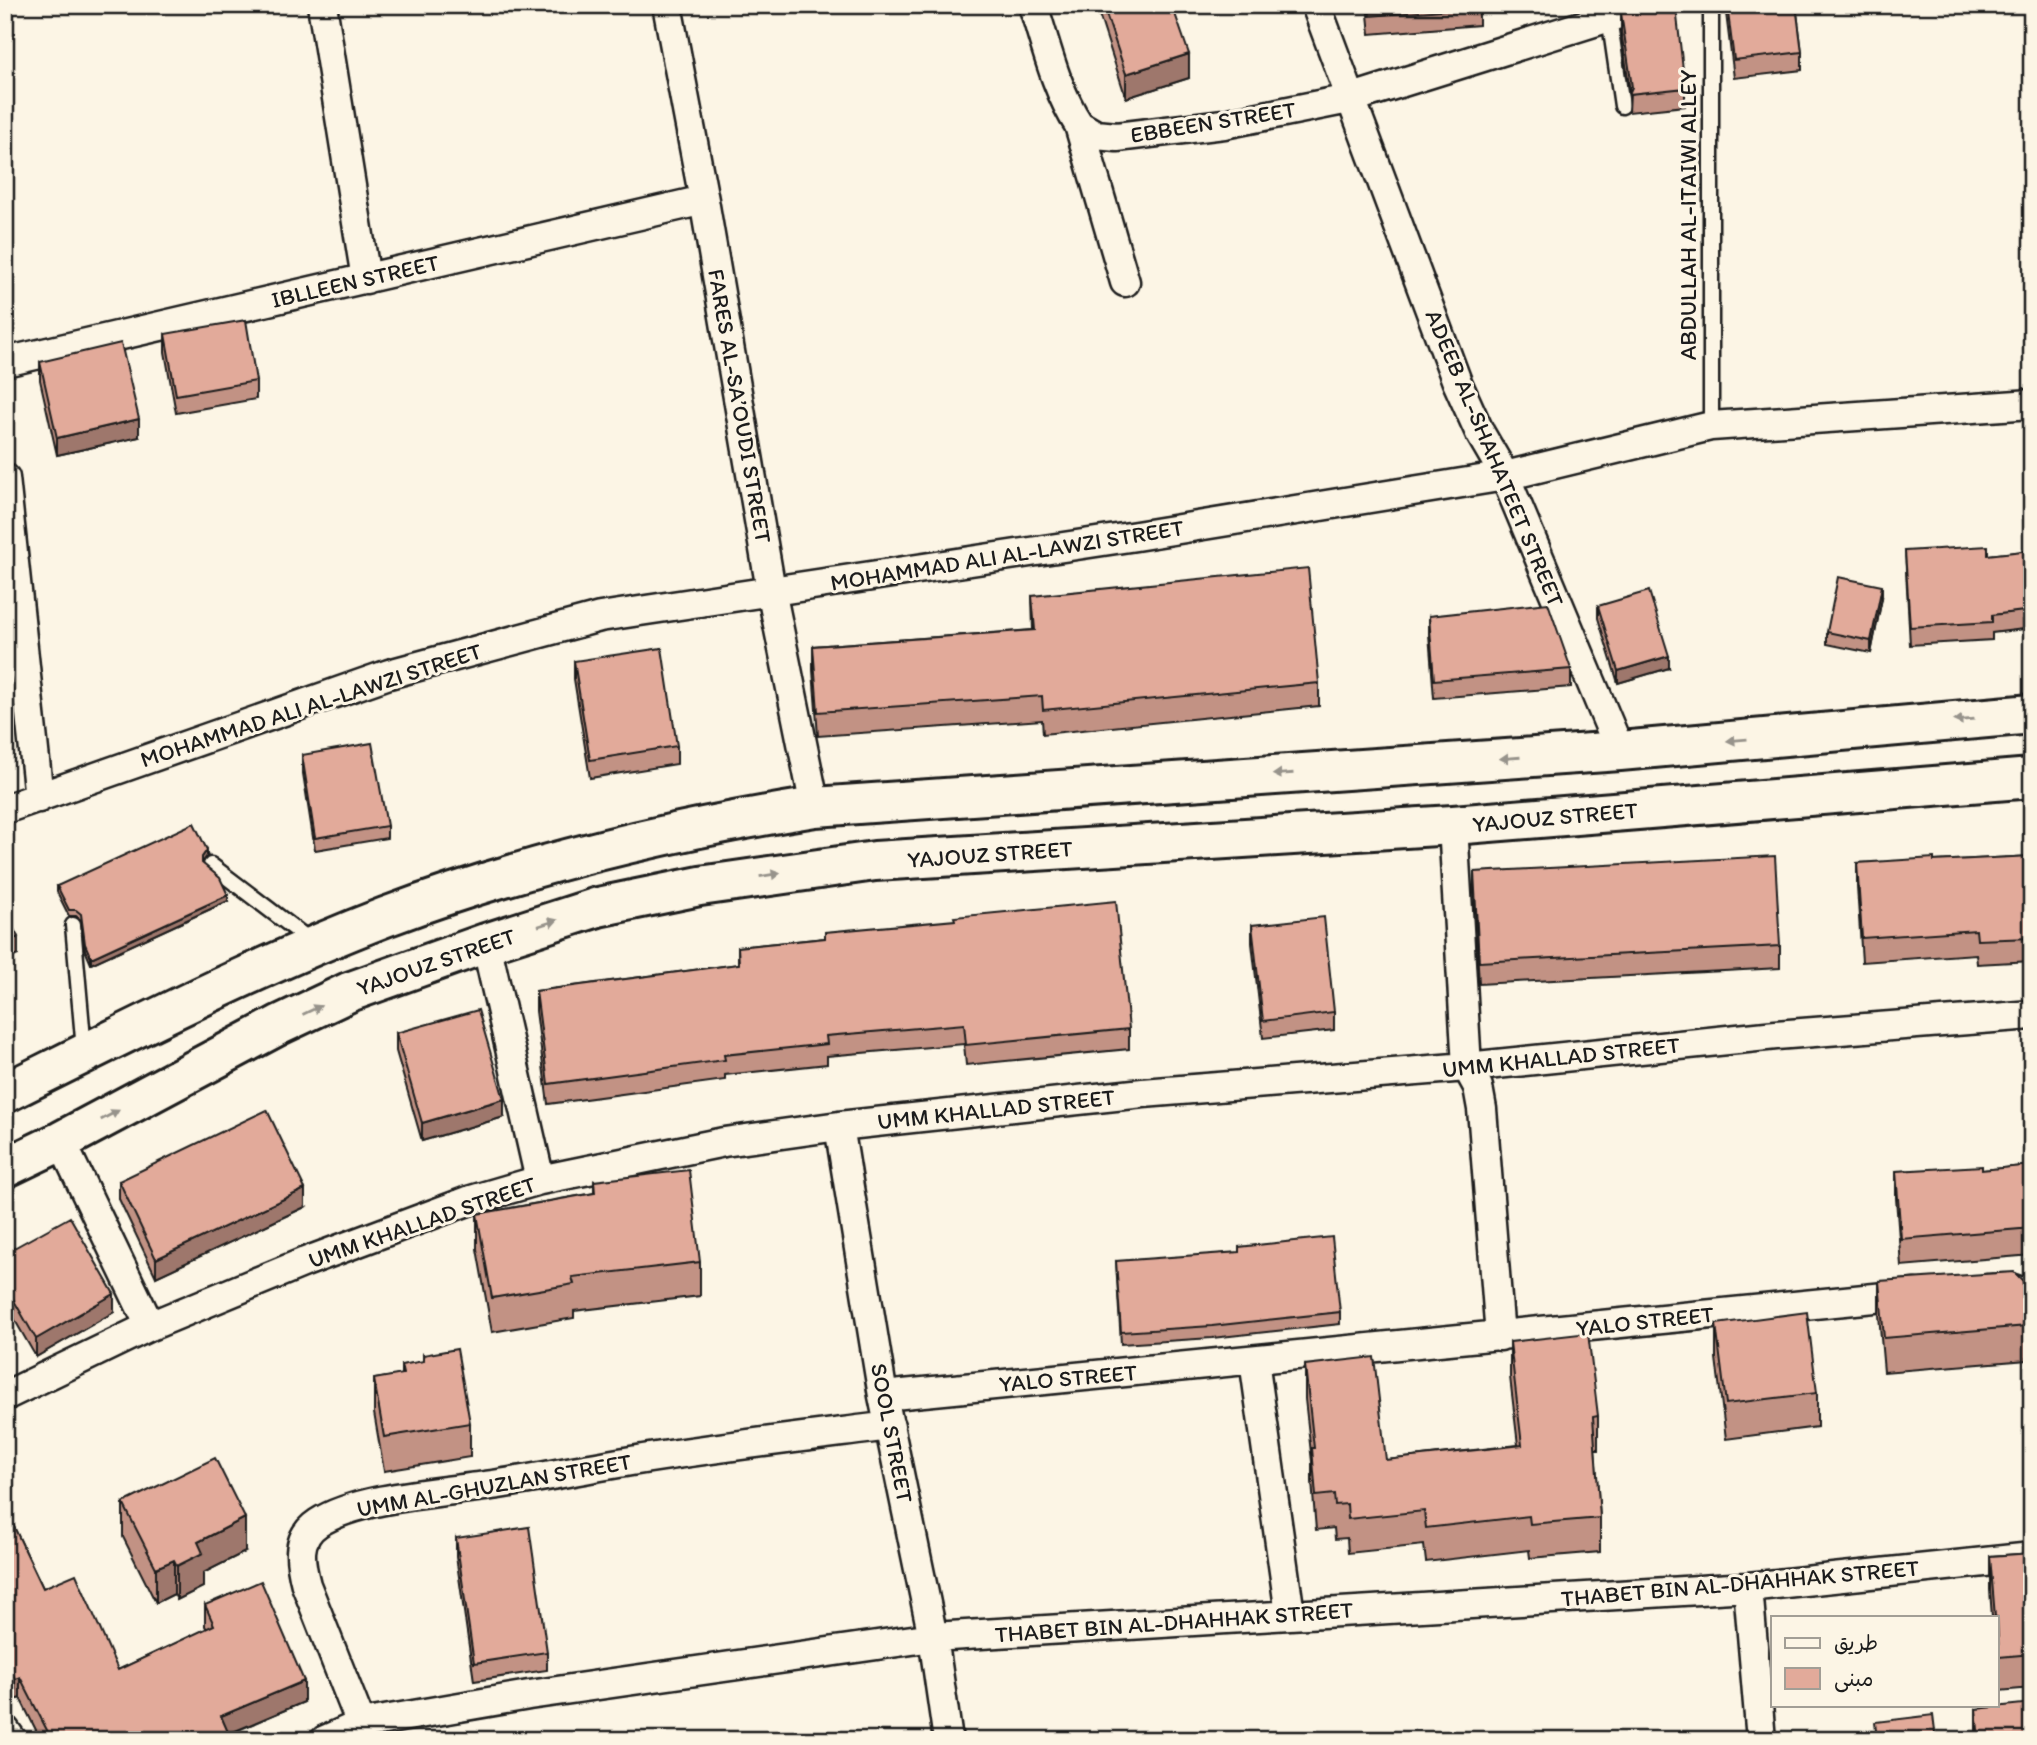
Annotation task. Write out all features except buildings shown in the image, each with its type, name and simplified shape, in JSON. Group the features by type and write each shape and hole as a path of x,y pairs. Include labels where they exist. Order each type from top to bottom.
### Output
{"main road":[{"path":"5,1093 316,945 442,897 639,840 730,821 816,807 1620,751 2032,714"},
{"name":"YAJOUZ STREET","path":"5,1168 279,1025 349,992 486,943 598,907 700,886 875,861 1453,825 2032,779"}],"street":[{"path":"322,5 366,279"},
{"name":"FARES AL-SA’OUDI STREET","path":"667,5 705,200 771,590 816,807"},
{"path":"1034,5 1059,84 1070,113 1079,125 1125,282"},
{"name":"ADEEB AL-SHAHATEET STREET","path":"1316,5 1457,382 1480,433 1505,476 1620,751"},
{"name":"EBBEEN STREET","path":"1079,125 1096,135 1118,137 1224,124 1349,99 1648,5"},
{"name":"IBLLEEN STREET","path":"5,362 705,200"},
{"name":"MOHAMMAD ALI AL-LAWZI STREET","path":"5,809 388,674 600,617 1150,534 1505,476 1711,426 2032,404"},
{"path":"5,478 38,798"},
{"path":"1453,825 1467,1067 1478,1087 1482,1109 1500,1336"},
{"path":"486,943 540,1180"},
{"name":"UMM KHALLAD STREET","path":"5,1396 150,1326 468,1201 540,1180 724,1142 839,1126 1143,1093 1467,1067 1776,1035 2032,1015"},
{"name":"SOOL STREET","path":"839,1126 883,1396 933,1637 948,1740"},
{"path":"61,1141 150,1326"},
{"name":"YALO STREET","path":"883,1396 1949,1292 2014,1289 2024,1292 2032,1302"},
{"path":"1254,1360 1290,1614"},
{"name":"UMM AL-GHUZLAN STREET","path":"361,1724 301,1567 300,1551 304,1538 317,1524 339,1513 371,1503 643,1459 890,1426"},
{"name":"THABET BIN AL-DHAHHAK STREET","path":"325,1740 361,1724 580,1687 933,1637 1748,1587 2032,1557"},
{"path":"1748,1587 1761,1740"},
{"path":"5,1730 12,1740"}],"lane":[{"name":"ABDULLAH AL-ITAIWI ALLEY","path":"1711,5 1711,426"},
{"path":"1609,17 1622,106"},
{"path":"211,865 316,945"},
{"path":"73,925 85,1053"}]}
